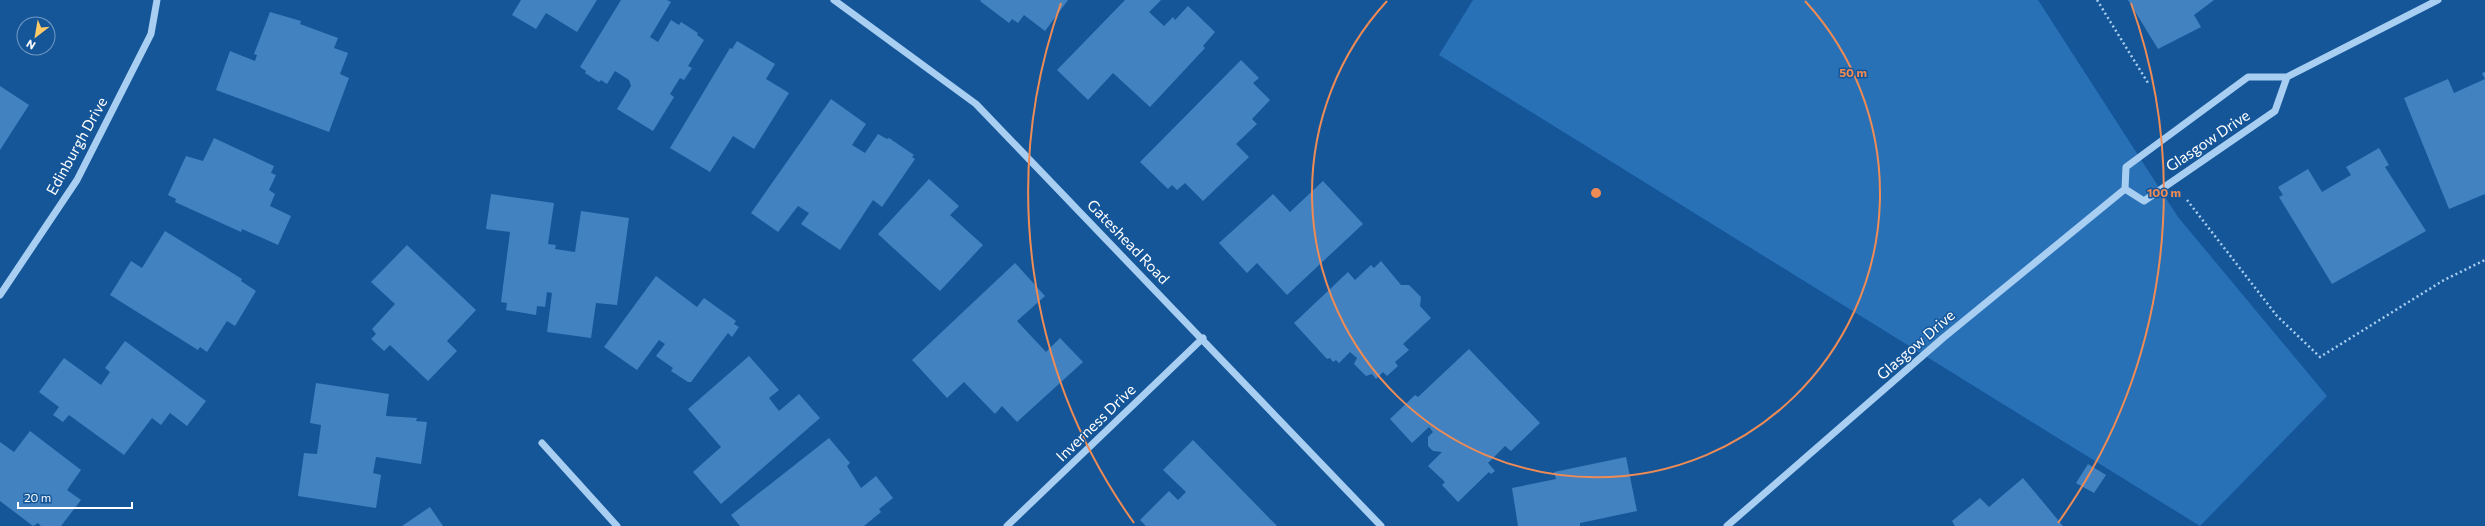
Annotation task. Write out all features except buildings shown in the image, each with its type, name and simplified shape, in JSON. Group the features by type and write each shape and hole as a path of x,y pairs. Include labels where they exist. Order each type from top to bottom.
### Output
{"street":[{"name":"Edinburgh Drive","path":"0,295 77,180 151,34 157,0"},
{"name":"Gateshead Road","path":"834,0 868,22 976,104 1203,338 1381,526"},
{"name":"Glasgow Drive","path":"1727,526 1943,338 2125,189 2126,167 2248,77 2287,77 2438,0"},
{"name":"Glasgow Drive","path":"2125,189 2144,201 2275,111 2287,77"},
{"name":"Inverness Drive","path":"1007,526 1203,338"},
{"path":"542,443 617,526"}],"path":[{"path":"2096,0 2148,84"},
{"path":"2173,181 2204,224 2278,316 2320,357 2444,280 2485,260"}],"shaded area":[{"path":"1473,0 2038,0 2178,217 2327,396 2200,526 1439,55"}]}
